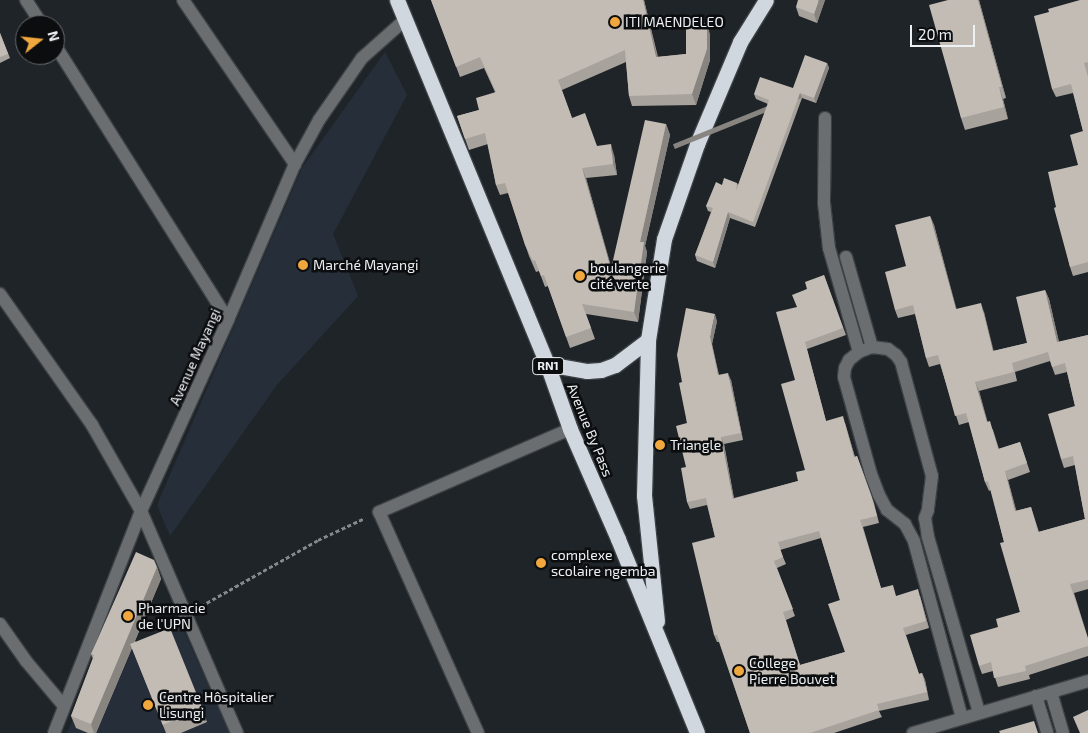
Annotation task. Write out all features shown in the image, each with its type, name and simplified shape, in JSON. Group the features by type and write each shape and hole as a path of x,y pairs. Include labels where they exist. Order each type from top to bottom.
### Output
{"highway":[{"name":"Avenue By Pass","path":"397,0 547,364 570,429 659,638 697,733"},
{"path":"659,638 644,496 648,340 664,239 697,144 736,50 766,0"},
{"path":"547,364 587,371 601,370 615,365 648,340"}],"street":[{"path":"26,0 36,15"},
{"path":"183,0 295,164"},
{"name":"Avenue Mayangi","path":"54,733 142,511 228,320 295,164 319,120 362,58 406,19"},
{"path":"65,61 228,320"},
{"path":"825,118 824,203 829,248 859,352"},
{"path":"846,257 872,347"},
{"path":"0,294 92,425 142,511 237,733"},
{"path":"962,718 914,541 905,524 887,510 879,495 871,474 844,377 845,368 849,360 859,352 872,347 888,349 901,362 932,476 930,503 924,518 928,537 979,712"},
{"path":"478,733 379,512 570,429"},
{"path":"905,524 924,518"},
{"path":"0,624 26,661 64,706"},
{"path":"913,733 1088,681"},
{"path":"1051,692 1063,733"},
{"path":"1036,696 1047,733"}],"path":[{"path":"186,615 318,540 379,512"}],"shaded area":[{"name":"Marché Mayangi","path":"385,52 407,95 333,234 358,296 276,386 170,536 157,505 302,168"},
{"name":"Centre Hôspitalier Lisungi","path":"182,627 230,733 67,733 96,666"}],"building":[{"path":"431,0 643,0 656,57 686,54 686,23 707,23 707,49 692,94 629,96 625,50 558,80 572,118 585,113 597,146 611,144 613,164 582,168 611,269 645,120 666,124 640,242 644,242 634,312 582,304 591,328 566,337 544,275 541,276 535,260 533,261 525,245 505,183 496,185 485,133 465,139 457,116 479,110 476,98 496,92 480,57 456,67"},
{"path":"798,0 819,0 814,14 796,7"},
{"path":"948,0 978,0 1002,87 999,87 1004,107 961,118 929,5"},
{"path":"1080,0 1088,0 1088,62 1084,63 1088,77 1088,262 1070,267 1054,208 1056,207 1048,172 1078,165 1070,135 1083,131 1071,84 1052,89 1034,16 1049,12 1048,9"},
{"path":"0,33 8,54 0,57"},
{"path":"805,55 827,63 814,98 800,93 753,222 728,212 713,262 695,255 713,208 706,206 716,182 722,185 724,178 737,183 736,191 769,100 754,94 760,77 793,88"},
{"path":"930,216 956,309 981,303 993,351 1027,343 1016,297 1045,290 1057,342 1088,335 1088,580 1070,584 1088,639 1088,646 1025,666 1026,671 994,678 991,662 979,666 970,635 998,627 996,619 1020,612 1000,543 1004,542 988,481 985,482 966,413 955,416 938,355 926,358 913,305 895,310 885,272 906,266 895,225","holes":["1048,352 1052,367 1065,363 1075,406 1048,414 1061,459 1073,456 1085,519 1038,532 1031,507 1015,511 1005,471 1027,463 1020,442 998,449 990,421 987,422 975,382 1014,372 1012,363"]},
{"path":"824,275 843,328 805,342 826,421 843,416 854,457 857,456 871,495 877,516 860,520 881,588 893,585 896,596 918,589 926,621 903,628 919,674 922,673 927,692 877,704 879,710 810,733 750,733 717,635 714,635 692,543 715,537 706,498 687,502 681,468 686,467 676,426 687,423 679,383 682,382 677,355 686,308 715,314 710,337 718,375 728,373 741,433 721,437 733,499 798,481 796,472 805,470 781,384 795,380 776,312 797,307 792,295 807,289 805,282","holes":["819,531 840,600 828,604 845,652 800,665 783,612 793,609 774,561 783,557 778,542"]},
{"path":"136,552 154,560 157,567 91,724 71,716 94,655 91,654"},
{"path":"170,628 203,709 163,725 130,644"},
{"path":"1088,710 1088,733 1080,733 1073,717"},
{"path":"1034,721 1038,733 1000,733 999,731"}],"place":[{"name":"ITI MAENDELEO","path":"615,22"},
{"name":"Marché Mayangi","path":"303,265"},
{"name":"boulangerie cité verte","path":"580,276"},
{"name":"Triangle","path":"660,445"},
{"name":"complexe scolaire ngemba","path":"541,563"},
{"name":"Pharmacie de l'UPN","path":"128,616"},
{"name":"College Pierre Bouvet","path":"739,671"},
{"name":"Centre Hôspitalier Lisungi","path":"148,705"}]}
